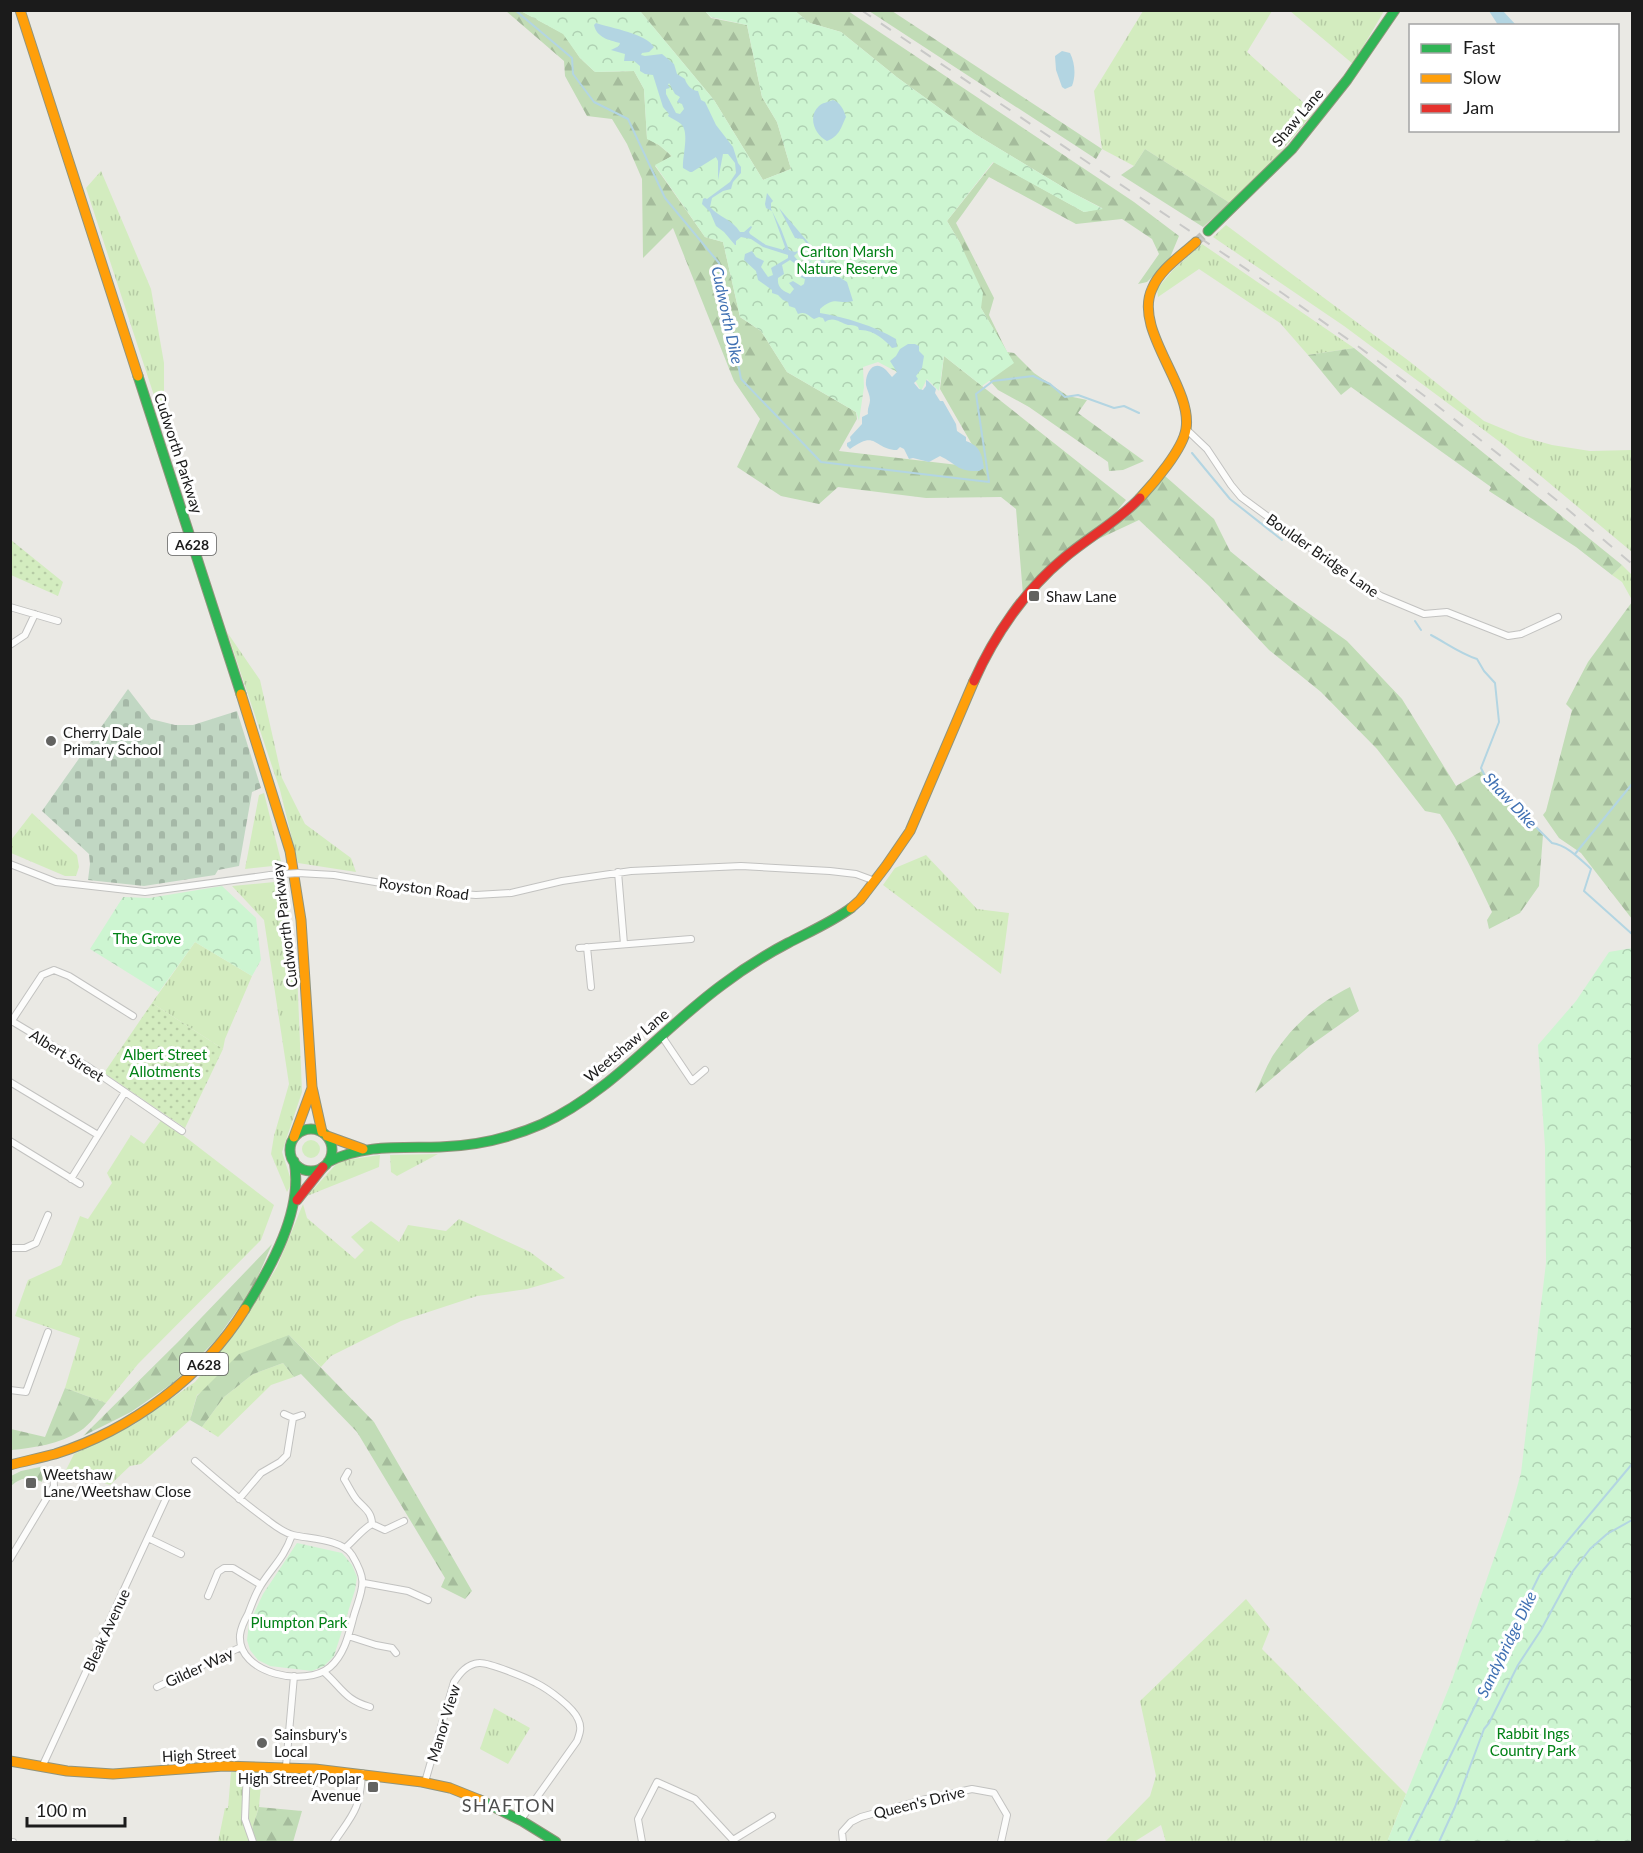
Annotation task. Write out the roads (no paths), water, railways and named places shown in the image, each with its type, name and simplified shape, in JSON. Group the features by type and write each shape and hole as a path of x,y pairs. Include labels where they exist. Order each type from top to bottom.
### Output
{"main road":[{"name":"Cudworth Parkway","path":"20,10 290,851 301,920 312,1087 325,1134 332,1149 326,1164 294,1204"},
{"name":"Shaw Lane","path":"1208,231 1292,149 1347,80 1395,10"},
{"path":"875,881 910,831 984,659 998,637 1058,563 1114,521 1154,483 1180,445 1186,429 1183,404 1150,323 1148,305 1150,290 1157,280 1196,242"},
{"name":"Weetshaw Lane","path":"326,1164 335,1158 363,1149 472,1144 511,1136 544,1123 580,1102 720,985 751,964 854,906 875,881"},
{"name":"Cudworth Parkway","path":"10,1465 46,1457 88,1442 143,1413 182,1384 233,1329 249,1305 275,1256 294,1204 298,1185 291,1155 292,1141 312,1087"},
{"path":"292,1141 302,1131 316,1129 325,1134"},
{"name":"Weetshaw Lane","path":"325,1134 363,1149"},
{"path":"294,1161 304,1169 310,1170 326,1164"},
{"name":"High Street","path":"10,1761 101,1774 143,1773 201,1767 286,1766 425,1782 484,1802 556,1842"}],"street":[{"name":"Boulder Bridge Lane","path":"1186,429 1207,449 1240,497 1339,569 1381,596 1424,614 1448,612 1508,636 1521,634 1558,617"},
{"path":"10,607 58,621"},
{"path":"10,645 25,635 35,614"},
{"name":"Royston Road","path":"10,864 56,882 145,892 270,874 298,873 334,875 434,892 476,895 511,893 562,881 618,872 741,866 830,871 856,874 875,881"},
{"path":"618,872 624,944"},
{"path":"579,948 691,939"},
{"path":"587,947 591,987"},
{"path":"11,1021 42,975 54,970 69,976 133,1016"},
{"name":"Albert Street","path":"11,1021 125,1092 182,1131"},
{"path":"661,1035 692,1081 705,1070"},
{"path":"10,1082 98,1135"},
{"path":"71,1179 125,1092"},
{"path":"10,1140 80,1184"},
{"path":"10,1248 26,1248 36,1243 48,1215"},
{"path":"10,1390 26,1392 48,1332"},
{"path":"284,1414 293,1418 302,1415"},
{"path":"239,1499 261,1473 287,1455 293,1418"},
{"path":"195,1461 239,1499 281,1530 292,1535 316,1539 345,1548 357,1564 364,1583 348,1636 339,1657 324,1672 310,1677 268,1672 258,1667 249,1659 242,1647 240,1637 242,1627 261,1585 287,1550 292,1535"},
{"path":"348,1472 344,1479 372,1517 372,1524"},
{"path":"10,1559 54,1486 52,1473"},
{"name":"Bleak Avenue","path":"42,1767 169,1492"},
{"path":"372,1524 385,1530 404,1521"},
{"path":"345,1548 372,1524"},
{"path":"148,1538 181,1554"},
{"path":"208,1596 218,1572 224,1568 233,1568 261,1585"},
{"path":"364,1583 408,1591 428,1600"},
{"path":"348,1636 392,1648 396,1653"},
{"name":"Gilder Way","path":"157,1687 242,1647"},
{"name":"Manor View","path":"425,1782 454,1682 460,1672 480,1662 537,1683 578,1716 581,1731 577,1741 520,1821"},
{"path":"324,1672 347,1697 370,1707"},
{"path":"286,1766 294,1676"},
{"path":"247,1766 245,1819 253,1842"},
{"path":"334,1842 351,1819 358,1804 362,1773"},
{"path":"642,1842 638,1819 657,1782 695,1799 734,1841 764,1825 772,1816"},
{"name":"Queen's Drive","path":"843,1842 842,1832 850,1822 861,1817 972,1789 994,1793 1007,1815 1001,1842"}],"water":[{"path":"1489,11 1503,11 1515,24 1497,24"},
{"path":"596,23 644,38 654,47 641,55 662,54 674,64 677,74 685,79 692,89 698,91 716,125 733,147 741,167 741,173 733,182 731,189 712,198 710,207 734,224 740,232 744,232 751,226 750,234 766,245 784,250 785,247 772,211 789,250 795,252 800,250 794,256 801,266 812,260 805,268 806,273 812,275 817,273 821,261 808,248 803,239 795,238 779,208 836,275 847,282 853,301 830,302 820,309 820,313 869,326 896,339 897,347 892,348 878,336 869,331 859,330 855,326 834,320 825,322 823,318 814,319 805,313 798,314 788,302 772,293 772,290 758,280 756,271 744,260 745,254 752,251 756,257 764,261 761,267 768,277 773,275 771,268 788,258 788,255 741,237 735,245 716,226 710,212 702,204 703,199 707,199 730,182 736,173 735,163 728,154 723,154 718,180 716,157 692,172 683,168 684,128 668,116 653,75 640,71 640,66 634,61 624,61 625,54 611,50 620,43 598,33 594,25","holes":["669,83 675,94 680,97 677,102 682,104 684,109 680,114 676,113 666,94 666,89 670,88","790,260 797,265 796,275 805,279 804,284 801,286 793,281 789,283 794,289 790,294 781,289 778,278 784,274 782,265"]},
{"path":"1062,51 1070,53 1074,70 1072,86 1065,89 1062,87 1056,70 1055,56"},
{"path":"833,100 838,103 846,117 837,134 827,141 816,130 813,115 820,105"},
{"path":"767,193 773,201 772,211 766,208"},
{"path":"908,344 919,346 919,351 924,356 922,368 916,376 918,379 914,383 923,390 926,380 936,389 935,393 940,401 943,401 956,424 957,431 980,451 984,468 979,471 961,469 940,456 929,462 909,459 904,449 900,447 897,450 889,449 870,440 850,449 847,446 847,443 851,441 850,437 862,424 862,417 868,414 870,396 866,381 868,372 877,366 886,370 892,377 897,372 890,361 900,349"}],"waterway":[{"name":"Cudworth Dike","path":"515,10 572,58 573,74 594,102 628,119 665,198 719,263 741,379 821,462 989,482 976,394 993,381 1033,376 1050,384 1065,397 1078,395 1114,408 1124,406 1139,413"},
{"name":"Shaw Dike","path":"1192,453 1230,499 1282,540"},
{"name":"Shaw Dike","path":"1415,621 1421,630"},
{"name":"Shaw Dike","path":"1431,635 1477,659 1495,683 1499,722 1481,768 1485,776 1552,843 1568,849 1591,869 1584,891 1632,934"},
{"path":"1575,854 1632,784"},
{"name":"Sandybridge Dike","path":"1408,1842 1540,1574 1632,1464"},
{"path":"1439,1842 1455,1807 1484,1729 1573,1571 1590,1549 1607,1534 1632,1520"}],"tunnel":[{"path":"1196,242 1208,231"}],"railway":[{"path":"861,10 1359,347 1559,502 1632,564"}],"place":[{"name":"Shaw Lane","path":"1034,596"},
{"name":"Cherry Dale Primary School","path":"51,741"},
{"name":"Weetshaw Lane/Weetshaw Close","path":"31,1483"},
{"name":"Sainsbury's Local","path":"262,1743"},
{"name":"High Street/Poplar Avenue","path":"373,1787"}],"district":[{"name":"SHAFTON","path":"509,1805"}],"park label":[{"name":"Carlton Marsh Nature Reserve","path":"847,260"},
{"name":"The Grove","path":"147,938"},
{"name":"Albert Street Allotments","path":"165,1062"},
{"name":"Plumpton Park","path":"299,1622"},
{"name":"Rabbit Ings Country Park","path":"1533,1742"}]}
